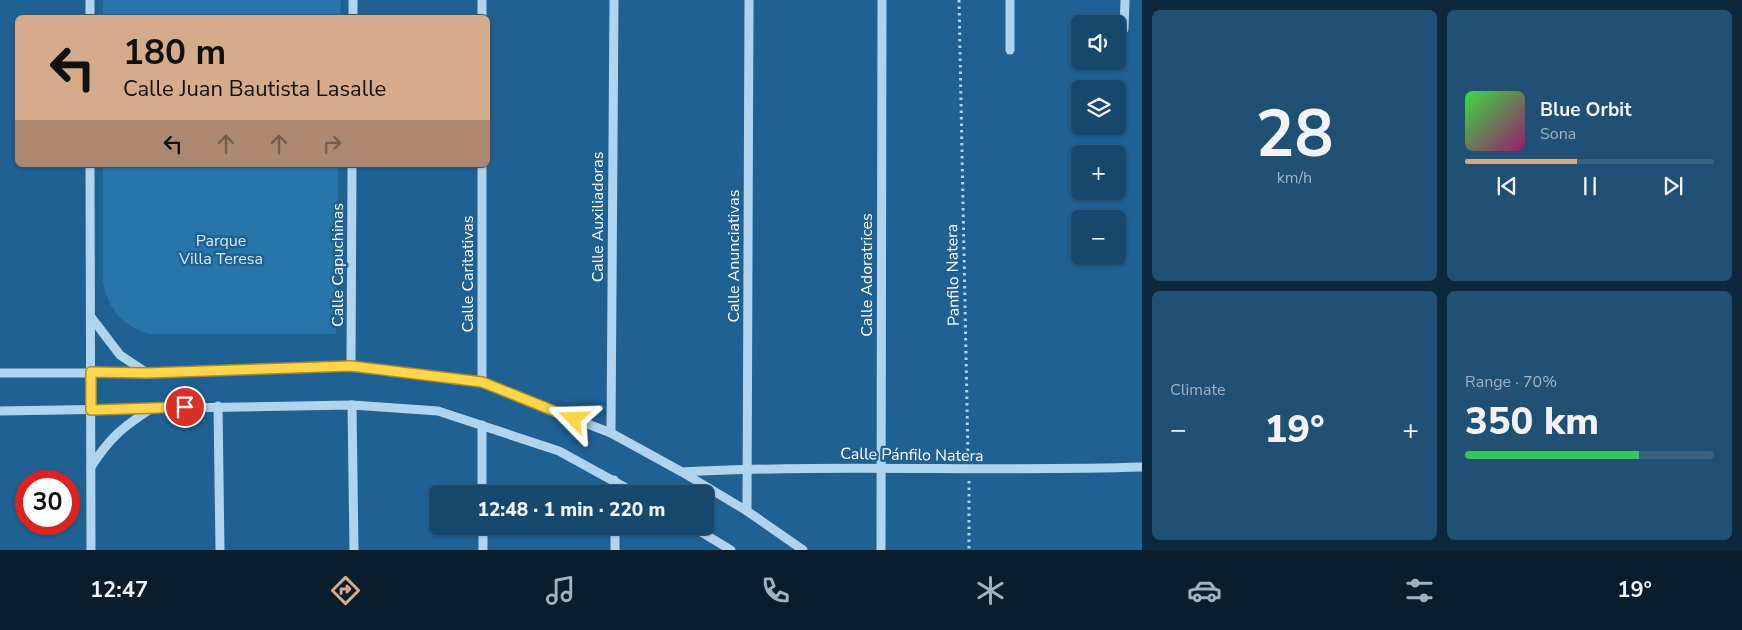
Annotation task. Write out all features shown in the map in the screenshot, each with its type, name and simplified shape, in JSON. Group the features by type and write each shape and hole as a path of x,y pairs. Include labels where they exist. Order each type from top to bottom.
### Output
{"street":[{"path":"90,0 90,15"},
{"path":"353,0 353,15"},
{"path":"482,0 482,15"},
{"name":"Calle Auxiliadoras","path":"611,433 614,0"},
{"name":"Calle Anunciativas","path":"747,511 748,0"},
{"name":"Calle Adoratrices","path":"881,550 882,0"},
{"path":"1010,0 1010,50"},
{"path":"1124,15 1125,0"},
{"path":"90,167 91,550"},
{"name":"Calle Capuchinas","path":"351,366 352,167"},
{"name":"Calle Caritativas","path":"482,167 482,382"},
{"path":"91,317 120,355 147,373"},
{"path":"0,373 147,373 351,366 482,382 611,433 747,511 803,550"},
{"path":"0,411 352,405 438,411 559,451 622,485"},
{"path":"352,405 354,550"},
{"path":"218,406 220,550"},
{"path":"90,468 111,438 123,427 152,408"},
{"path":"482,425 482,485"},
{"name":"Calle Pánfilo Natera","path":"682,472 748,468 969,470 1142,467"},
{"path":"614,480 614,485"},
{"path":"483,535 483,550"},
{"path":"615,535 615,550"},
{"path":"706,535 731,550"}],"path":[{"name":"Panfilo Natera","path":"959,0 969,550"}],"green space":[{"path":"103,0 341,0 340,15 103,15"},
{"name":"Parque Villa Teresa","path":"103,167 338,167 336,334 149,334 140,331 118,315 105,292 103,282"}],"route":[{"path":"185,407 91,410 91,372 147,373 351,366 482,382 574,419"}]}
